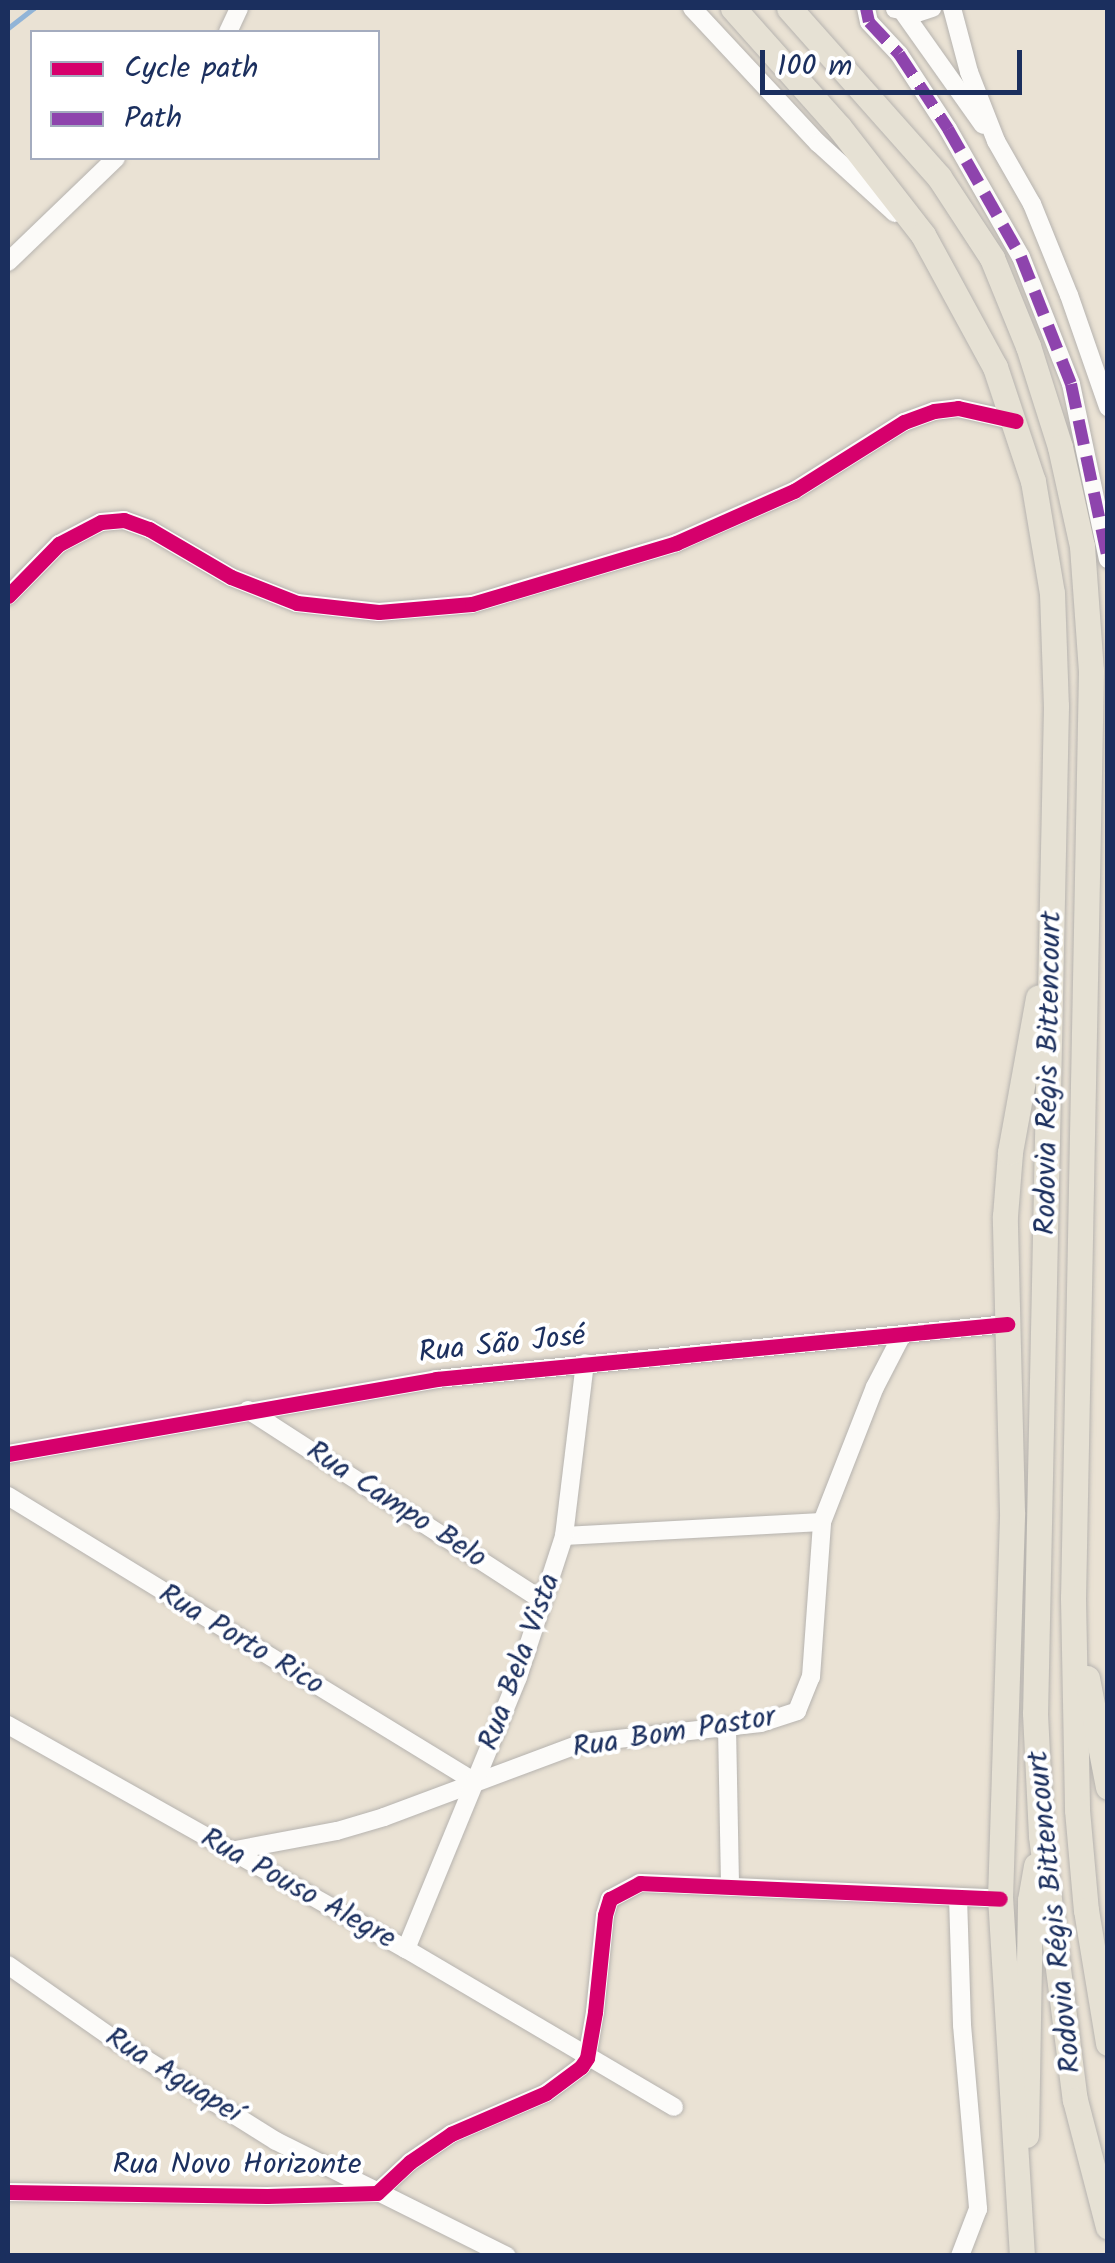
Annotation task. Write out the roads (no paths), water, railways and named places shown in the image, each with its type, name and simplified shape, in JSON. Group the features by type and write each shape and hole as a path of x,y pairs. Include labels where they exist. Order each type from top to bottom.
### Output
{"highway":[{"name":"Rodovia Régis Bittencourt","path":"734,8 839,127 923,235 995,366 1033,481 1052,593 1056,706 1036,1713 1040,1836 1075,2100 1108,2227"},
{"name":"Rodovia Régis Bittencourt","path":"789,8 939,177 992,258 1028,346 1060,447 1082,546 1091,672 1073,1598 1077,1810 1086,1910 1108,2043"},
{"path":"1022,2256 1005,2038 1000,1899 1012,1512 1005,1216 1010,1152 1052,919"},
{"path":"1073,1598 1108,1786"},
{"path":"1020,2216 1029,2095 1030,1900 1040,1836"}],"street":[{"path":"692,8 858,182 923,235"},
{"path":"866,8 869,22 899,54 948,129 1022,258 1071,384 1108,559"},
{"path":"898,10 932,8"},
{"path":"952,8 968,72 996,141"},
{"path":"898,10 996,141 1032,204 1070,295 1108,408"},
{"path":"8,262 114,160"},
{"path":"8,596 59,544 101,522 124,520 149,528 231,577 297,603 379,612 472,604 676,544 794,491 904,422 934,410 958,408 1016,421"},
{"name":"Rua São José","path":"8,1454 436,1378 1007,1324"},
{"name":"Rua Bom Pastor","path":"230,1851 337,1831 582,1743 783,1719 805,1699 811,1677 822,1522 875,1388 902,1335"},
{"name":"Rua Bela Vista","path":"406,1948 475,1782 564,1536 585,1362"},
{"name":"Rua Campo Belo","path":"248,1410 543,1602"},
{"name":"Rua Porto Rico","path":"8,1496 475,1782"},
{"path":"564,1536 822,1522"},
{"name":"Rua Pouso Alegre","path":"8,1724 406,1948 674,2107"},
{"path":"727,1727 730,1886"},
{"path":"587,2058 610,1899 640,1883 1000,1899"},
{"path":"958,1896 962,2026 978,2209 960,2256"},
{"name":"Rua Aguapeí","path":"8,1965 118,2042 276,2141 507,2256"},
{"path":"8,1986 36,1984"},
{"name":"Rua Novo Horizonte","path":"8,2192 267,2196 377,2193 410,2162 451,2134 546,2093 566,2080 587,2058"}],"waterway":[{"path":"8,28 34,8"}]}
